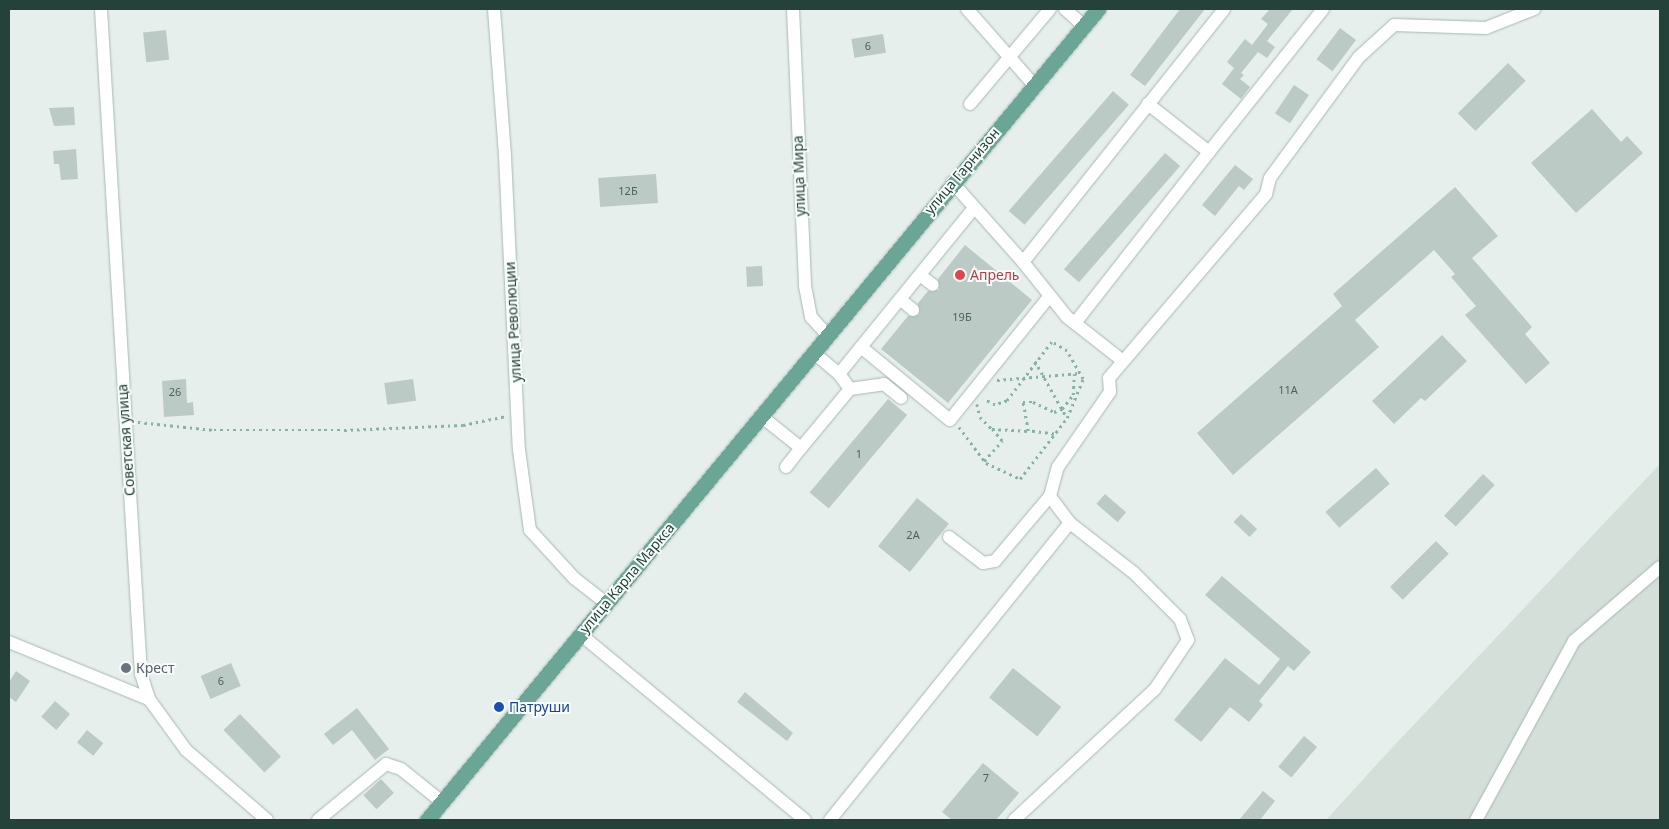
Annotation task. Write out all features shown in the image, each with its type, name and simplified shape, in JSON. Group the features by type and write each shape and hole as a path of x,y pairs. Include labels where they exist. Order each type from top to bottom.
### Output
{"main road":[{"name":"улица Гарнизон","path":"828,336 952,182 1098,9"},
{"name":"улица Карла Маркса","path":"427,820 828,336"}],"street":[{"name":"Советская улица","path":"101,9 124,421 141,674 149,700 186,750 267,820"},
{"name":"улица Революции","path":"494,9 505,156 517,413 530,530 574,578 606,603"},
{"name":"улица Мира","path":"793,9 805,286 811,317 828,336"},
{"path":"967,9 1034,85"},
{"path":"970,104 1050,9"},
{"path":"1065,9 1084,26"},
{"path":"1023,262 1224,9"},
{"path":"1075,323 1323,9"},
{"path":"949,538 983,563 995,561 1050,496 1058,467 1110,392 1109,378 1266,194 1270,178 1358,57 1394,24 1486,28 1534,9"},
{"path":"1148,104 1209,152"},
{"path":"952,182 1023,262 1050,297 1075,323 1123,361"},
{"path":"840,374 974,208"},
{"path":"920,274 933,285"},
{"path":"861,347 950,420 1050,297"},
{"path":"900,299 913,310"},
{"path":"814,353 840,374 850,389"},
{"path":"786,467 850,389 884,384 901,398"},
{"path":"761,416 801,448"},
{"path":"1014,820 1155,689 1188,640 1180,619 1174,612 1134,573 1070,523 1050,496"},
{"path":"830,820 1070,523"},
{"path":"1476,820 1574,641 1660,567"},
{"path":"580,634 805,820"},
{"path":"9,642 149,700"},
{"path":"318,820 386,764 401,769 442,802"}],"path":[{"path":"952,417 984,461 1020,479 1067,418 1082,379 1081,373 1067,351 1052,342 1035,360 1024,379 1007,401 995,405 973,394"},
{"path":"1035,360 1067,418"},
{"path":"982,381 1081,373"},
{"path":"1028,432 1023,402 1034,402 1054,412 1062,409 1073,395 1074,374"},
{"path":"973,394 980,417 1002,441 984,461"},
{"path":"124,421 214,430 344,430 463,424 517,413"},
{"path":"992,429 1054,434"}],"shaded area":[{"path":"1660,464 1660,820 1326,820 1389,751"}],"building":[{"path":"1180,9 1205,9 1145,86 1130,75"},
{"path":"1270,9 1293,9 1267,41 1275,47 1267,58 1258,52 1241,73 1244,75 1240,79 1250,87 1241,99 1222,84 1234,68 1227,62 1245,39 1252,45 1268,24 1261,19"},
{"path":"1340,28 1356,40 1333,71 1317,59"},
{"path":"166,30 169,60 146,62 143,32"},
{"path":"883,34 886,53 854,58 851,39"},
{"path":"1508,63 1526,81 1475,131 1458,113"},
{"path":"1294,85 1309,95 1290,123 1275,113"},
{"path":"1113,91 1129,105 1025,225 1009,211"},
{"path":"74,107 75,125 54,126 49,108"},
{"path":"1592,109 1621,142 1627,136 1643,153 1576,213 1531,163"},
{"path":"76,149 78,179 61,180 59,164 54,164 53,151"},
{"path":"1165,153 1180,166 1079,282 1064,269"},
{"path":"1235,165 1253,179 1244,190 1239,186 1215,216 1202,205"},
{"path":"656,174 658,203 600,207 598,178"},
{"path":"1455,187 1498,236 1472,258 1532,327 1525,334 1550,363 1526,384 1465,315 1476,306 1451,277 1455,274 1434,250 1355,320 1379,347 1233,475 1197,433 1342,306 1333,294"},
{"path":"965,245 1032,300 948,403 881,349 908,316 919,315 918,303 928,291 939,290 938,279"},
{"path":"762,266 763,286 747,287 746,267"},
{"path":"1442,335 1467,361 1425,401 1421,398 1394,424 1372,401"},
{"path":"186,379 187,403 193,402 194,415 164,417 162,381"},
{"path":"413,379 416,401 387,405 384,383"},
{"path":"888,399 907,415 829,509 810,492"},
{"path":"1376,468 1390,484 1339,528 1325,512"},
{"path":"1483,474 1495,485 1456,527 1444,516"},
{"path":"1105,494 1126,512 1118,522 1096,504"},
{"path":"917,498 949,524 910,572 878,546"},
{"path":"1241,514 1257,529 1250,537 1233,522"},
{"path":"1436,541 1449,554 1403,600 1390,587"},
{"path":"1222,576 1311,652 1294,671 1288,666 1259,701 1263,705 1249,722 1230,707 1201,742 1174,720 1225,658 1259,685 1280,659 1205,595"},
{"path":"231,663 241,686 210,699 201,676"},
{"path":"1013,668 1061,707 1037,737 989,698"},
{"path":"16,671 30,681 16,702 9,697 9,682"},
{"path":"745,692 793,733 787,741 737,702"},
{"path":"55,701 70,714 56,730 41,717"},
{"path":"357,708 389,749 375,760 352,730 333,745 324,734"},
{"path":"240,714 281,756 264,772 223,730"},
{"path":"87,730 103,743 93,756 77,742"},
{"path":"1304,736 1317,747 1291,778 1278,767"},
{"path":"983,763 1019,793 996,820 952,820 942,812"},
{"path":"381,779 394,793 376,809 363,795"},
{"path":"1263,791 1275,801 1260,820 1239,820"}],"place":[{"name":"Апрель","path":"960,275"},
{"name":"Крест","path":"126,668"},
{"name":"Патруши","path":"499,707"}]}
